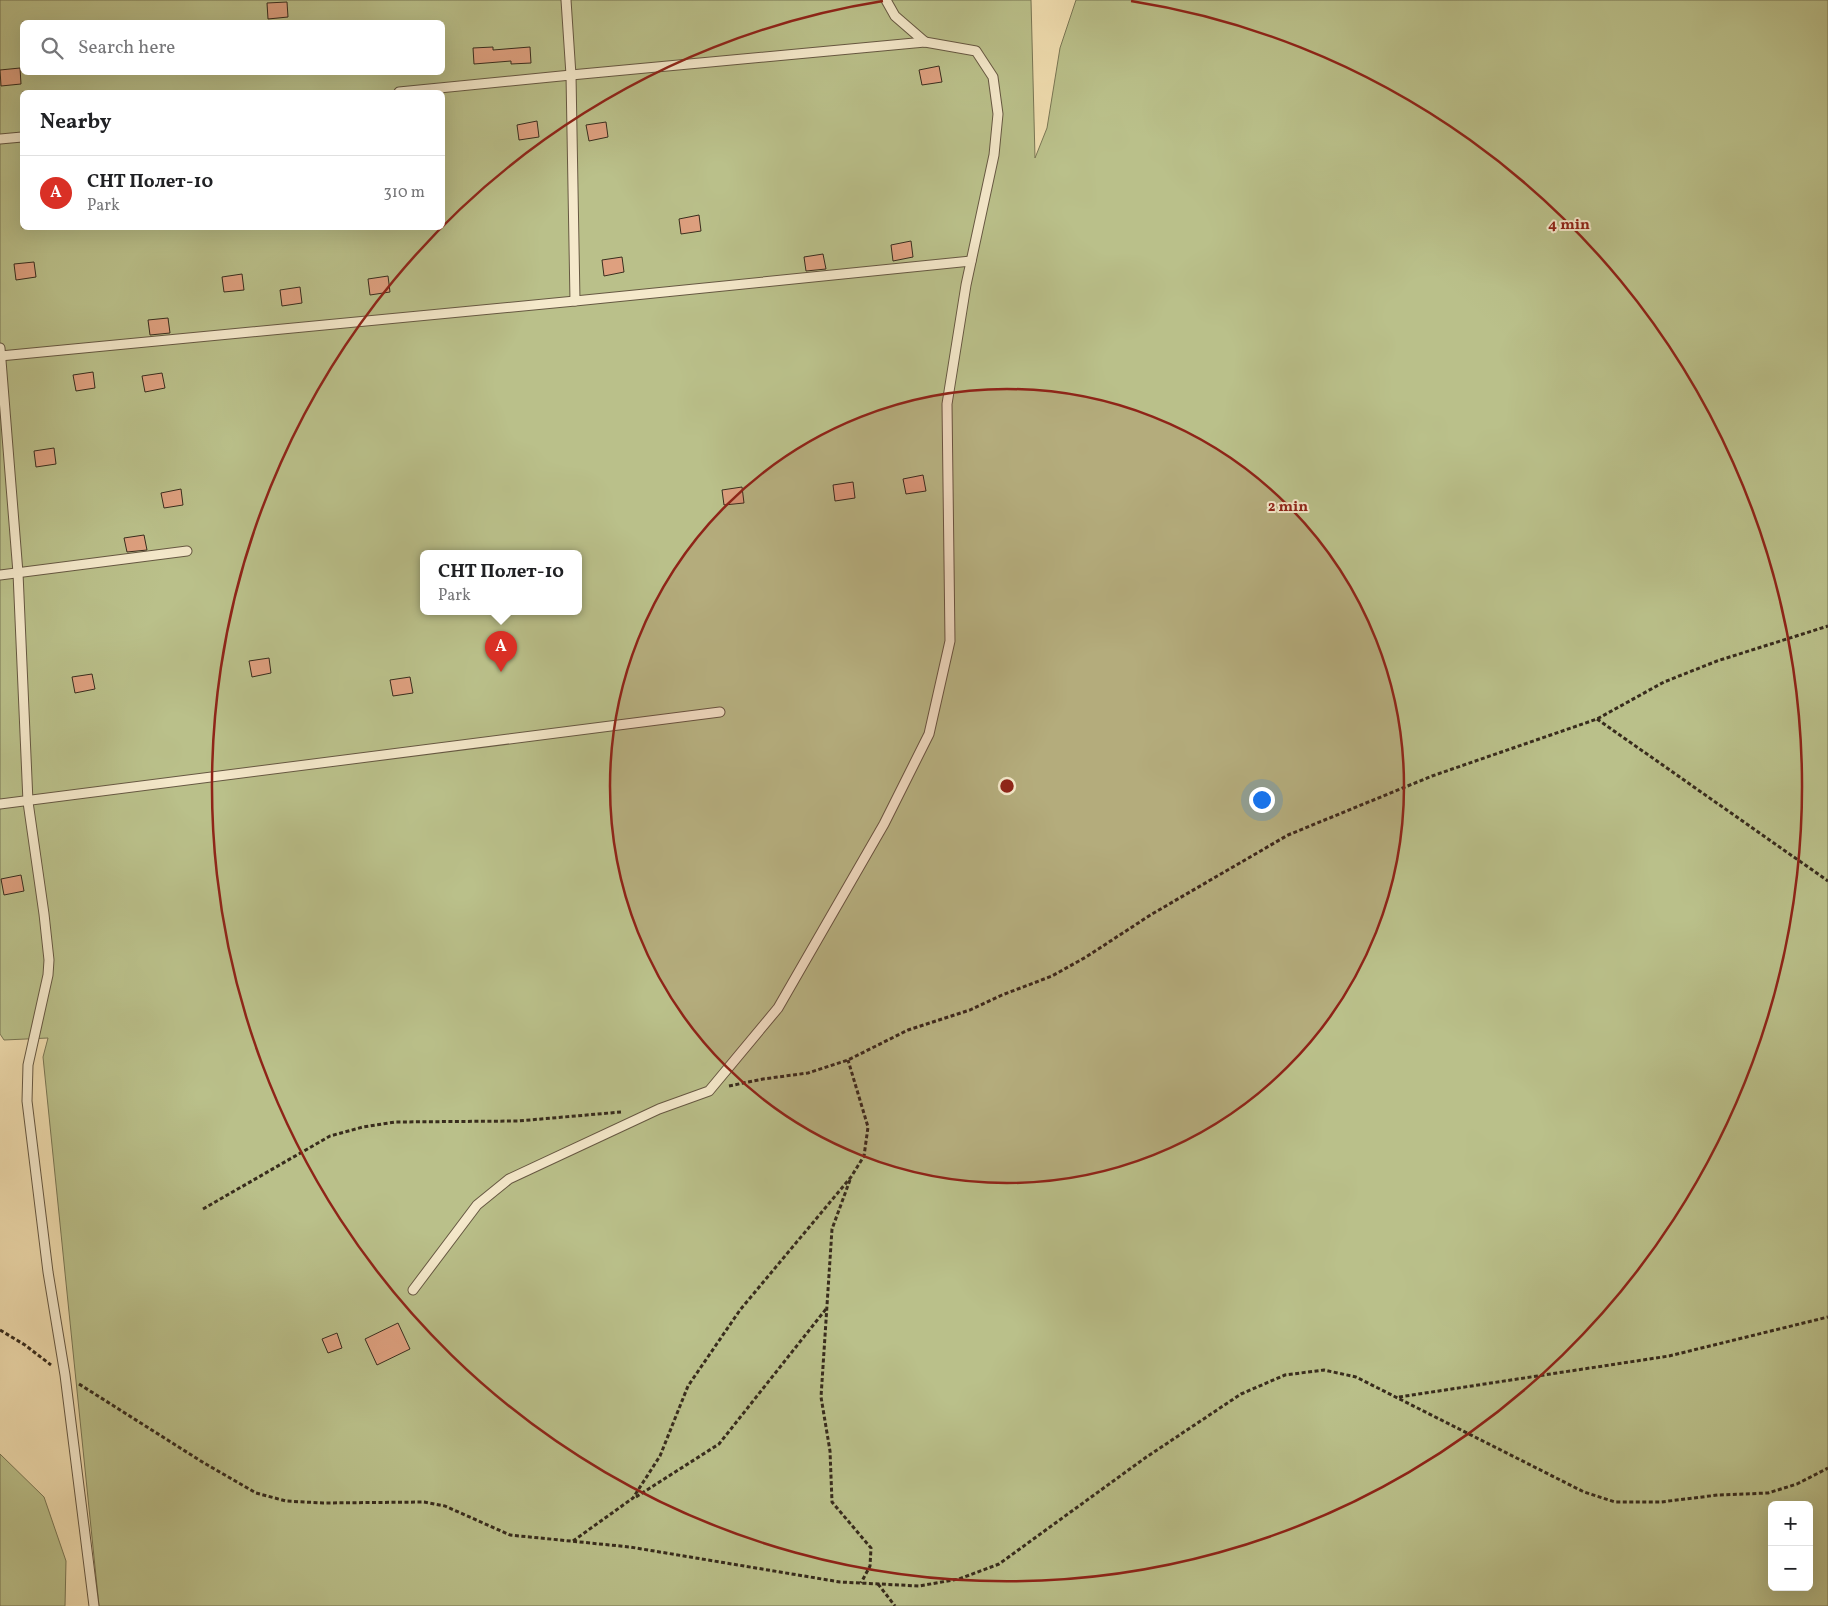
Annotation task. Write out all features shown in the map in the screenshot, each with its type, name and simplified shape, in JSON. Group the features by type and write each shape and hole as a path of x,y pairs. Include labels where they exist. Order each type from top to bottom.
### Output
{"lane":[{"path":"566,0 571,74 576,301"},
{"path":"886,0 895,16 925,42"},
{"path":"413,1290 477,1204 509,1179 659,1109 708,1091 778,1008 884,824 929,734 950,641 947,404 971,260 994,155 998,114 993,77 976,51 925,42 571,74 418,90"},
{"path":"0,139 20,137"},
{"path":"0,356 576,301 971,260"},
{"path":"0,348 18,573 28,802 49,960 48,974 28,1065 27,1101 48,1272 65,1376 94,1606"},
{"path":"0,575 187,551"},
{"path":"0,804 28,802 720,712"}],"path":[{"path":"708,1091 763,1079 808,1073 848,1060 908,1030 970,1010 1002,995 1052,976 1086,957 1152,914 1288,835 1432,776 1597,719 1664,682 1717,661 1828,626"},
{"path":"1597,719 1828,880"},
{"path":"633,1498 660,1456 688,1386 740,1310 851,1177 864,1156 868,1127 848,1060"},
{"path":"203,1209 330,1136 363,1127 395,1122 518,1121 630,1112"},
{"path":"851,1177 832,1229 821,1397 830,1451 832,1502 871,1548 870,1566 860,1583"},
{"path":"573,1541 633,1498 719,1444 827,1308"},
{"path":"1397,1398 1669,1356 1828,1317"},
{"path":"0,1330 25,1345 65,1376 204,1463 256,1493 286,1501 431,1503 445,1506 510,1535 630,1547 840,1582 919,1586 959,1579 999,1564 1145,1458 1240,1394 1285,1375 1324,1370 1356,1377 1584,1492 1615,1502 1661,1502 1718,1495 1768,1493 1796,1484 1828,1468"},
{"path":"878,1584 895,1606"}],"green space":[{"path":"0,0 1031,0 1035,158 1047,128 1060,48 1076,0 1828,0 1828,1606 99,1606 43,1057 48,1038 4,1040 0,1034"},
{"path":"0,1454 44,1497 66,1561 65,1606 0,1606"}],"building":[{"path":"287,2 288,17 268,19 267,3"},
{"path":"493,47 493,50 530,47 531,63 511,64 511,61 474,64 473,48"},
{"path":"939,66 942,82 922,85 919,70"},
{"path":"20,68 21,84 1,86 0,70"},
{"path":"537,121 539,137 519,140 517,125"},
{"path":"606,122 608,137 589,141 586,125"},
{"path":"699,215 701,231 681,234 679,219"},
{"path":"911,241 913,257 893,261 891,245"},
{"path":"823,254 826,269 806,271 804,257"},
{"path":"622,257 624,272 604,276 602,260"},
{"path":"34,262 36,277 16,280 14,264"},
{"path":"242,274 244,290 224,292 222,277"},
{"path":"388,276 390,292 370,295 368,279"},
{"path":"300,287 302,303 282,306 280,290"},
{"path":"168,318 170,333 150,335 148,320"},
{"path":"93,372 95,388 76,391 73,375"},
{"path":"162,373 165,388 145,392 142,376"},
{"path":"54,448 56,464 36,467 34,451"},
{"path":"923,475 926,491 906,494 903,479"},
{"path":"853,482 855,498 835,501 833,485"},
{"path":"742,487 744,503 724,505 722,490"},
{"path":"181,489 183,505 164,508 161,493"},
{"path":"144,535 147,550 127,552 124,538"},
{"path":"269,658 271,673 252,677 249,661"},
{"path":"92,674 95,689 75,693 72,677"},
{"path":"410,677 413,693 393,696 390,680"},
{"path":"21,875 24,891 4,895 1,879"},
{"path":"398,1323 410,1349 377,1365 365,1339"},
{"path":"337,1333 342,1348 328,1353 322,1339"}],"place":[{"name":"СНТ Полет-10","path":"501,672"}]}
